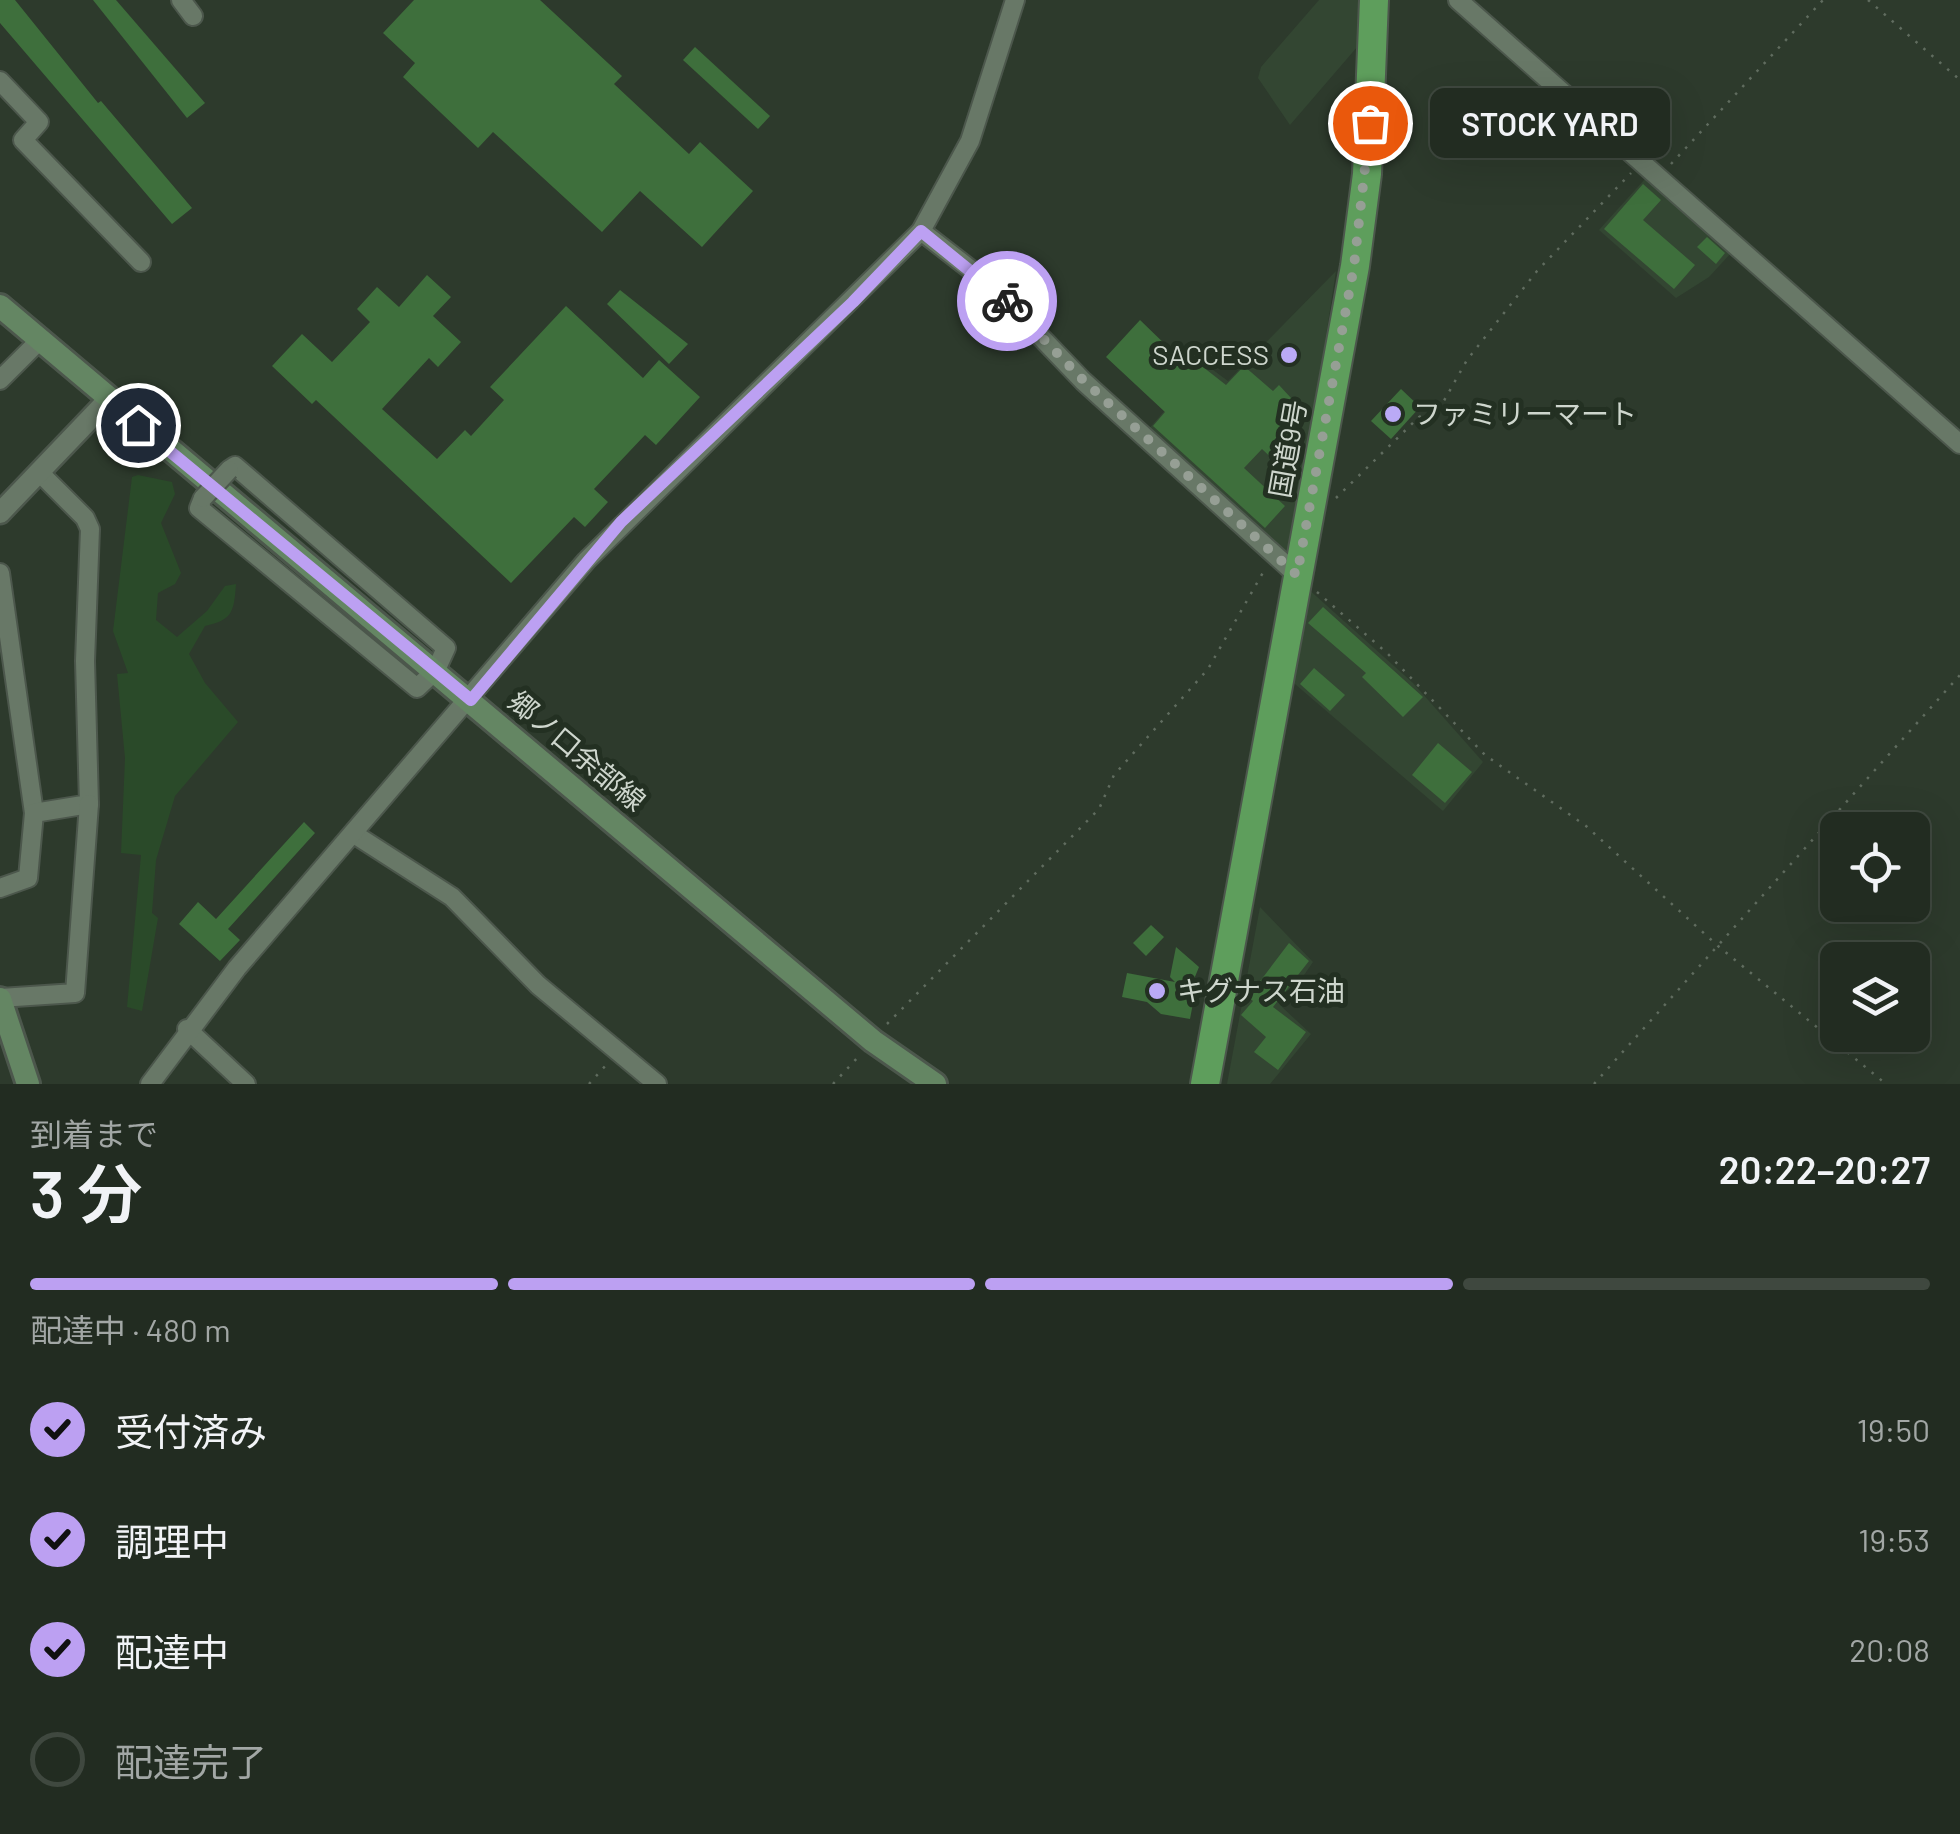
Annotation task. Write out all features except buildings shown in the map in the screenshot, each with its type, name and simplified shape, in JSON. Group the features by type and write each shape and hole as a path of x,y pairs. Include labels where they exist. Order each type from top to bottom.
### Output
{"highway":[{"name":"国道9号","path":"1205,1084 1367,174 1374,0"}],"main road":[{"name":"郷ノ口余部線","path":"0,306 873,1041 935,1084"},
{"path":"0,316 34,335"},
{"path":"0,999 28,1084"}],"street":[{"path":"181,0 194,16"},
{"path":"150,1084 187,1029 621,522 853,302 921,231 970,142 1016,0"},
{"path":"1458,0 1960,444"},
{"path":"0,82 39,122 23,140 141,262"},
{"path":"921,231 992,286 1083,380 1297,575"},
{"path":"0,380 34,335"},
{"path":"0,513 108,400"},
{"path":"235,466 446,648 436,670 417,688 199,508 203,498 235,466"},
{"path":"0,999 75,993 89,804 86,661 90,530 85,518 41,474"},
{"path":"0,574 34,813 28,878 0,888"},
{"path":"34,813 89,804"},
{"path":"354,834 452,896 538,985 657,1084"},
{"path":"187,1029 246,1084"}],"path":[{"path":"1658,178 1822,0"},
{"path":"1868,0 1960,80"},
{"path":"1308,519 1320,514 1419,416 1441,406 1467,360 1537,271 1640,164"},
{"path":"832,1084 930,976 941,972 1099,809 1114,776 1208,669 1273,555"},
{"path":"1297,575 1387,654 1485,755 1586,826 1718,946 1886,1084"},
{"path":"1594,1084 1960,674"},
{"path":"588,1084 620,1054"}],"shaded area":[{"path":"1319,0 1359,0 1358,46 1290,125 1258,78 1261,67"},
{"path":"1645,179 1731,253 1709,277 1676,298 1599,230"},
{"path":"1336,271 1308,452 1287,552 1278,551 1147,431 1205,364 1228,381"},
{"path":"132,477 172,482 175,494 161,523 181,573 175,584 158,593 156,620 177,637 207,611 225,586 236,584 230,613 205,626 189,654 205,683 238,722 175,796 156,860 152,913 158,918 142,1011 127,1007 141,855 121,853 125,758 117,674 128,673 113,631"},
{"path":"1306,587 1413,683 1483,762 1443,811 1288,678"},
{"path":"1260,907 1313,962 1282,1007 1311,1034 1270,1084 1227,1084"}],"way so far":[{"path":"1007,301 1083,380 1297,575 1354,266 1370,123"}],"place":[{"name":"STOCK YARD","path":"1370,123"},
{"name":"SACCESS","path":"1289,355"},
{"name":"ファミリーマート","path":"1393,414"},
{"name":"キグナス石油","path":"1157,991"}],"route":[{"path":"138,425 471,700 621,522 853,302 921,231 1007,301"}]}
